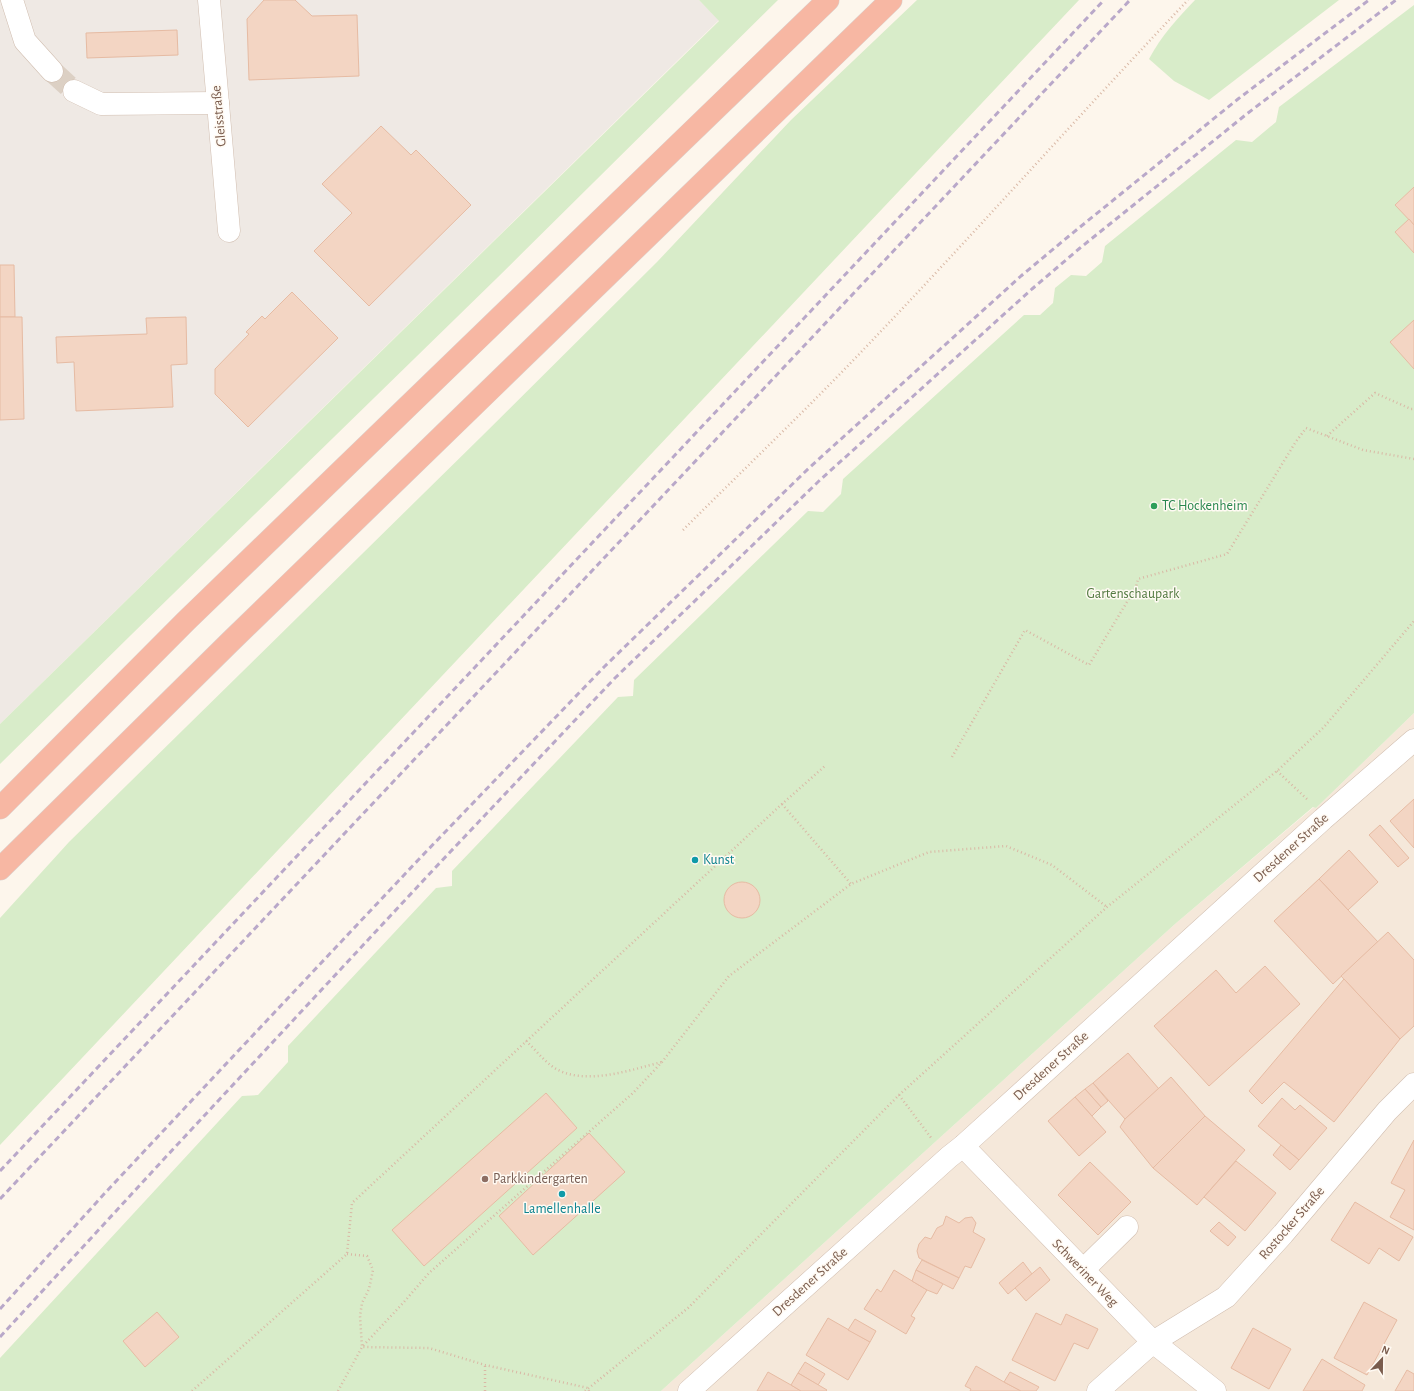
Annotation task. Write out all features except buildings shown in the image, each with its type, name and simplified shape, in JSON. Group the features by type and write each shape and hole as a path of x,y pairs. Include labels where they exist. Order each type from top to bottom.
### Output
{"highway":[{"path":"0,808 186,621 828,0"},
{"path":"0,870 236,636 891,0"}],"street":[{"path":"12,0 25,41 52,71"},
{"name":"Gleisstraße","path":"209,0 229,231"},
{"path":"74,91 101,104 218,103"},
{"name":"Dresdener Straße","path":"689,1391 1323,819 1414,740"},
{"name":"Rostocker Straße","path":"1098,1391 1153,1342 1226,1297 1288,1228 1387,1111 1414,1084"},
{"name":"Schweriner Weg","path":"956,1151 1083,1270 1153,1342 1216,1391"},
{"path":"1083,1270 1127,1227"}],"path":[{"path":"683,530 869,344 983,223 1125,66 1188,0"},
{"path":"1327,436 1375,393 1414,409"},
{"path":"952,757 1025,630 1089,665 1136,587 1138,579 1227,554 1295,443 1306,428 1363,450 1414,459"},
{"path":"362,1348 429,1348 485,1365 587,1390 688,1308 899,1095 1107,907 1277,771 1324,727 1414,621"},
{"path":"192,1391 347,1254 352,1202 826,765"},
{"path":"1277,771 1316,808 1323,819"},
{"path":"782,804 851,884"},
{"path":"338,1391 362,1348 429,1273 633,1093 662,1062 729,976 851,884 928,852 1006,846 1052,865 1107,907"},
{"path":"526,1041 554,1067 576,1076 602,1076 662,1062"},
{"path":"899,1095 935,1144 956,1151"},
{"path":"347,1254 367,1256 373,1270 369,1289 362,1303 360,1316 362,1348"},
{"path":"485,1365 485,1391"}],"shaded area":[{"path":"0,0 699,0 719,20 0,724"},
{"path":"1414,713 1414,1391 661,1391 1175,924 1314,807 1316,808"}],"green space":[{"path":"699,0 778,0 496,279 0,764 0,724 719,21"},
{"path":"917,0 1079,0 0,1145 0,918 69,842 657,262 791,120"},
{"path":"1195,0 1339,0 1209,100 1174,81 1149,59 1164,35"},
{"name":"Gartenschaupark","path":"1414,5 1414,713 1316,808 1313,807 1175,924 661,1391 0,1391 0,1358 242,1096 258,1095 288,1062 288,1046 436,888 452,886 452,871 618,697 633,696 634,680 808,511 823,512 841,494 843,479 1024,315 1040,315 1053,303 1055,288 1071,275 1086,276 1102,262 1105,246 1236,140 1252,142 1276,122 1279,107"}],"tunnel":[{"path":"52,71 74,91"}],"railway":[{"path":"0,1171 1104,0"},
{"path":"0,1199 1130,0"},
{"path":"0,1309 105,1193 421,857 604,667 809,468 1021,276 1238,99 1369,0"},
{"path":"0,1337 434,869 615,678 820,480 1032,289 1080,248 1248,113 1396,0"}],"place":[{"name":"TC Hockenheim","path":"1154,506"},
{"name":"Kunst","path":"695,860"},
{"name":"Parkkindergarten","path":"485,1179"},
{"name":"Lamellenhalle","path":"562,1194"}]}
